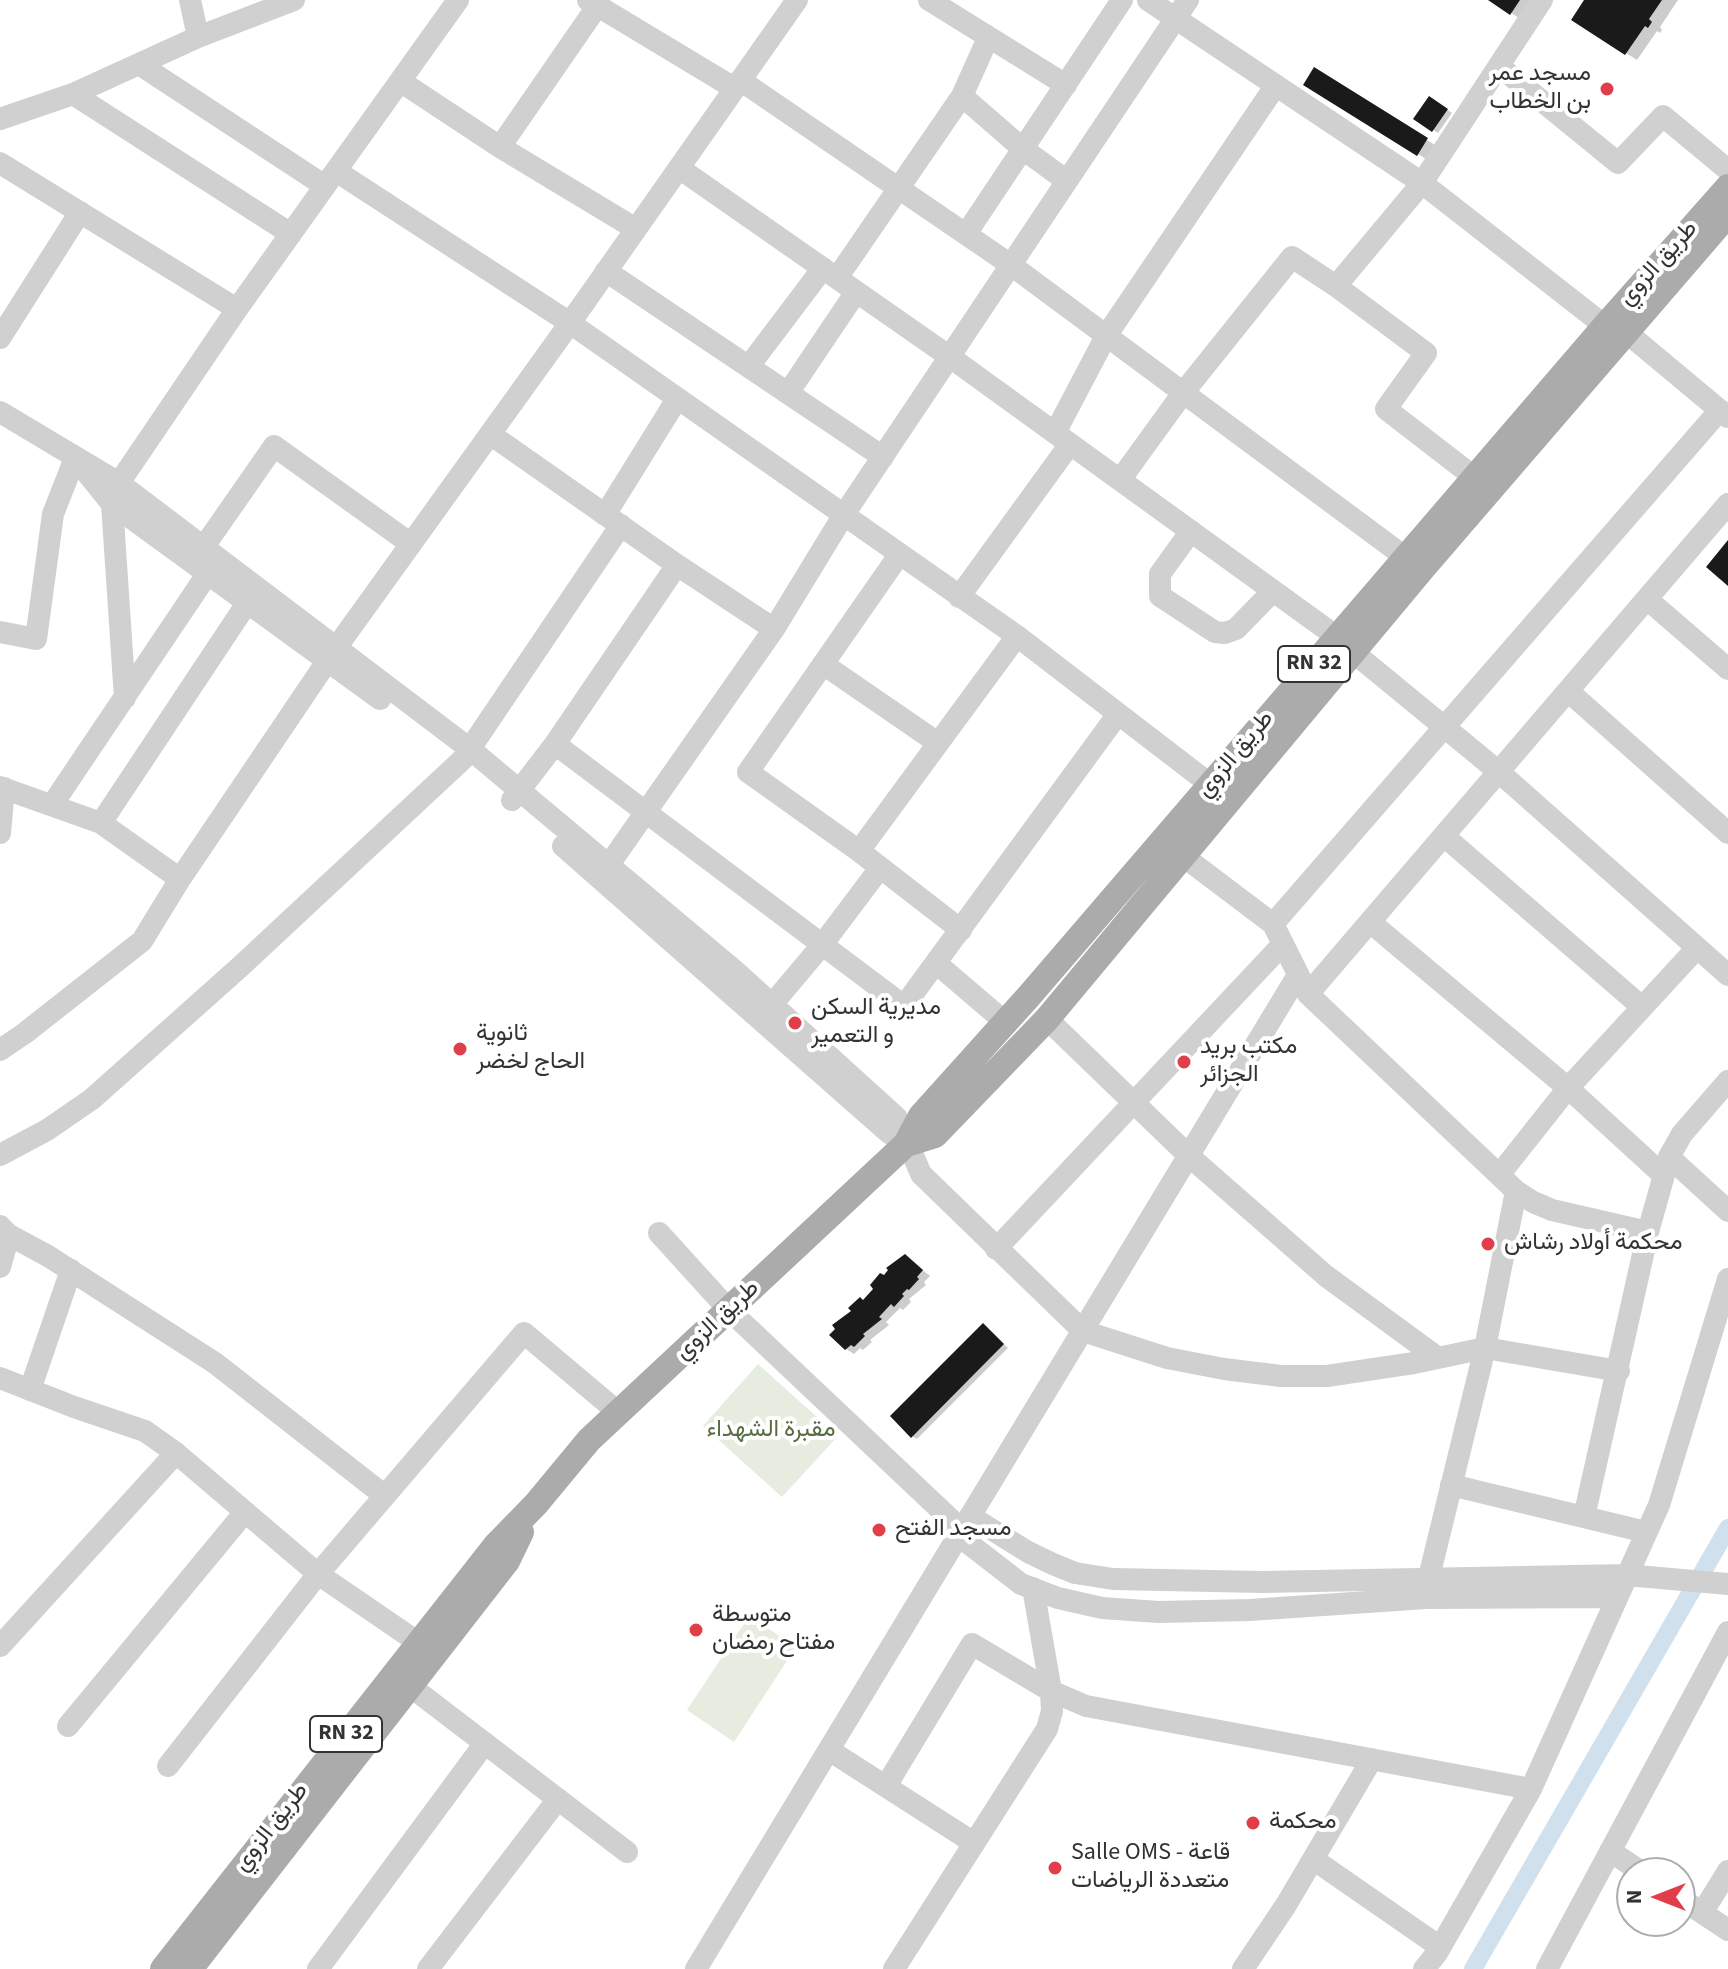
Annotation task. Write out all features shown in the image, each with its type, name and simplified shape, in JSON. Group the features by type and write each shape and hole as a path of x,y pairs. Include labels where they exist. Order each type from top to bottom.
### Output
{"main road":[{"name":"طريق الزوي","path":"186,1964 427,1648 496,1545 536,1504 589,1440 906,1144 921,1116 1211,785 1345,644 1616,329 1728,187"},
{"name":"طريق الزوي","path":"906,1144 935,1135 1047,1019 1183,856 1345,644 1405,557 1474,477 1728,214"},
{"name":"طريق الزوي","path":"186,1964 410,1686 427,1648"}],"street":[{"path":"190,0 198,37"},
{"path":"0,119 73,94 198,37 294,0"},
{"path":"125,698 116,494 237,309 458,0"},
{"path":"0,1050 142,941 180,879 332,655 797,0"},
{"path":"929,0 1066,85"},
{"path":"966,234 1122,0"},
{"path":"1148,0 1182,9 1276,85 1422,183 1724,413 1444,726 1273,924"},
{"path":"1336,286 1422,183 1542,0"},
{"path":"500,147 593,3 737,84 899,188 1011,265 1405,557"},
{"path":"604,871 774,629 843,516 1182,9"},
{"path":"749,366 899,188 962,96 988,38"},
{"path":"139,64 570,323 1017,636 1211,785"},
{"path":"1499,66 1618,163 1663,116 1728,170"},
{"path":"400,81 500,147 636,229"},
{"path":"959,597 1062,439 1106,336 1276,85"},
{"path":"73,94 291,234"},
{"path":"962,96 1023,149 1067,181"},
{"path":"0,163 237,309"},
{"path":"679,168 950,357 1345,644 1499,772 1728,975"},
{"path":"0,338 80,212"},
{"path":"1120,480 1183,393 1292,257 1426,353 1386,409 1474,477"},
{"path":"606,271 883,457"},
{"path":"788,393 856,292"},
{"path":"0,1155 47,1130 92,1099 241,966 466,754 613,520 677,399"},
{"path":"2,419 75,458 201,561 466,754 515,795 766,1012 888,1132 906,1144 921,1174 1083,1331 1167,1358 1281,1376 1327,1376 1485,1348 1619,1371"},
{"path":"490,434 774,629"},
{"path":"52,805 125,698 201,561 274,446 411,544"},
{"path":"0,632 36,639 53,514 75,458"},
{"path":"696,1969 1189,1156 1303,984 1370,922 1728,504"},
{"path":"1191,531 1160,574 1160,596 1215,632 1225,633 1236,629 1273,591"},
{"path":"899,555 748,772 859,851 961,930"},
{"path":"201,561 247,603 332,655"},
{"path":"515,795 555,744 677,565"},
{"path":"1647,599 1728,669"},
{"path":"101,823 247,603"},
{"path":"859,851 1017,636"},
{"path":"823,664 938,743"},
{"path":"1568,691 1728,833"},
{"path":"555,744 904,1006 1118,714"},
{"path":"0,833 2,788 101,823 180,879"},
{"path":"1444,836 1642,1007"},
{"path":"1183,856 1273,924 1303,984 1516,1191 1552,1210 1648,1232"},
{"path":"766,1012 880,868"},
{"path":"1370,922 1568,1088 1728,1211"},
{"path":"996,1249 1283,944"},
{"path":"1499,1175 1568,1088 1697,948"},
{"path":"936,963 1005,1022"},
{"path":"1047,1019 1189,1156 1326,1276 1438,1358"},
{"path":"1584,1517 1648,1232 1666,1166 1682,1134 1728,1081"},
{"path":"1429,1577 1485,1348 1516,1191"},
{"path":"0,1267 5,1231 215,1363 385,1496"},
{"path":"659,1233 729,1310 964,1527 1021,1584 1058,1598 1102,1608 1159,1612 1250,1610 1426,1598 1616,1597"},
{"path":"30,1390 71,1270"},
{"path":"1425,1968 1531,1789 1659,1505 1728,1279"},
{"path":"168,1766 318,1574 524,1333 619,1413"},
{"path":"0,1378 145,1431 176,1453 318,1574 427,1648"},
{"path":"0,1646 176,1453"},
{"path":"1451,1485 1646,1532"},
{"path":"68,1726 245,1512"},
{"path":"964,1527 1075,1573 1113,1579 1262,1582 1626,1575 1728,1584"},
{"path":"894,1969 1047,1729 1052,1711 1051,1691 1033,1588"},
{"path":"1547,1969 1728,1632"},
{"path":"886,1786 972,1644 1051,1691 1086,1706 1531,1789"},
{"path":"410,1686 627,1852"},
{"path":"318,1969 485,1743"},
{"path":"829,1750 974,1843"},
{"path":"1243,1969 1372,1759"},
{"path":"428,1969 558,1799"},
{"path":"1610,1851 1619,1857"},
{"path":"1313,1859 1440,1947"},
{"path":"1702,1913 1728,1871"},
{"path":"1696,1909 1728,1930"}],"green space":[{"name":"مقبرة الشهداء","path":"758,1364 838,1436 782,1497 703,1426"},
{"path":"749,1616 796,1647 734,1742 687,1710"}],"building":[{"path":"1488,0 1520,0 1510,15"},
{"path":"1584,0 1662,0 1649,19 1652,22 1648,28 1645,26 1625,55 1571,20"},
{"path":"1314,67 1428,138 1417,156 1303,85"},
{"path":"1429,96 1448,109 1432,132 1413,119"},
{"path":"1728,540 1728,586 1706,567"},
{"path":"905,1254 923,1270 917,1277 919,1279 902,1294 904,1296 894,1307 891,1304 879,1317 882,1319 863,1334 865,1336 854,1347 851,1345 845,1350 829,1335 835,1329 832,1325 851,1311 848,1308 860,1297 863,1300 873,1289 870,1285 880,1273 884,1275 888,1270 886,1268"},
{"path":"983,1323 1004,1344 911,1438 890,1416"}],"waterway":[{"path":"1473,1969 1728,1528"}],"place":[{"name":"مسجد عمر بن الخطاب","path":"1607,89"},
{"name":"مديرية السكن و التعمير","path":"795,1023"},
{"name":"ثانوية الحاج لخضر","path":"460,1049"},
{"name":"مكتب بريد الجزائر","path":"1184,1062"},
{"name":"محكمة أولاد رشاش","path":"1488,1244"},
{"name":"مسجد الفتح","path":"879,1530"},
{"name":"متوسطة مفتاح رمضان","path":"696,1630"},
{"name":"محكمة","path":"1253,1823"},
{"name":"Salle OMS - قاعة متعددة الرياضات","path":"1055,1868"}]}
